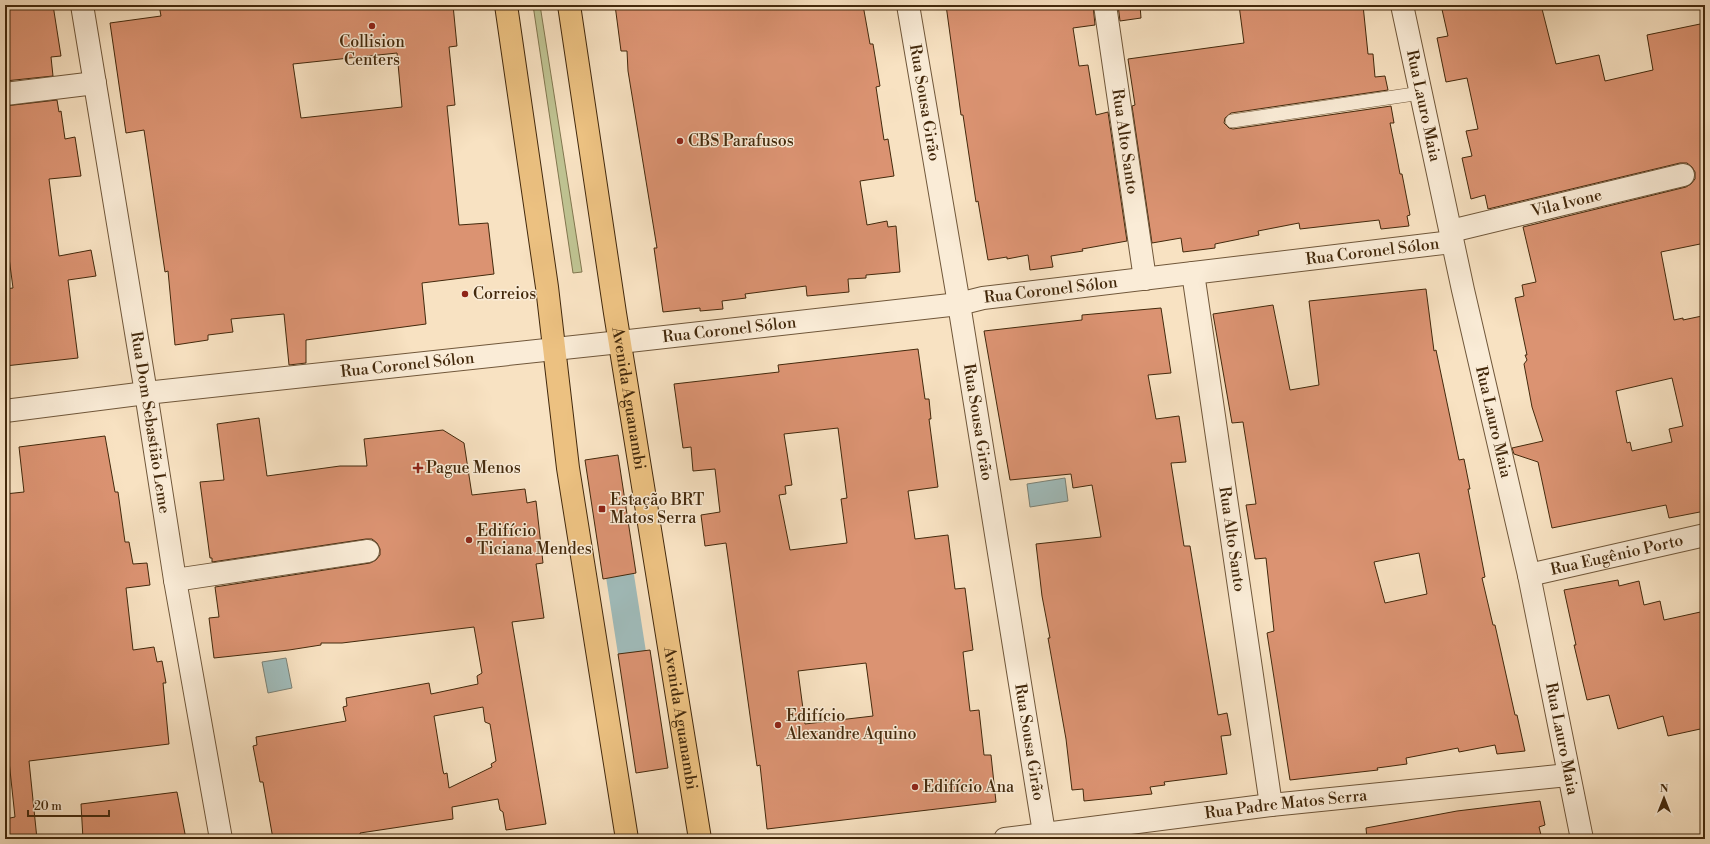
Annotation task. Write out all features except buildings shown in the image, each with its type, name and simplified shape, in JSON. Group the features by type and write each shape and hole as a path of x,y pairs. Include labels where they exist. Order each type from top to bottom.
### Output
{"main road":[{"path":"506,5 547,287 568,468 627,839"},
{"name":"Avenida Aguanambi","path":"569,5 620,342 700,839"}],"street":[{"name":"Rua Dom Sebastião Leme","path":"82,5 146,393 175,580 221,839"},
{"name":"Rua Sousa Girão","path":"908,5 959,304 1045,837"},
{"name":"Rua Alto Santo","path":"1105,5 1145,279"},
{"name":"Rua Lauro Maia","path":"1402,5 1452,237 1529,575 1582,839"},
{"path":"5,94 95,83"},
{"name":"Vila Ivone","path":"1452,237 1683,175"},
{"name":"Rua Coronel Sólon","path":"5,411 146,393 554,350 959,304 983,298 1193,273 1452,237"},
{"name":"Rua Alto Santo","path":"1193,273 1271,806"},
{"name":"Rua Eugênio Porto","path":"1529,575 1705,535"},
{"path":"175,580 368,551"},
{"name":"Rua Padre Matos Serra","path":"1005,839 1045,837 1271,806 1568,775"}],"lane":[{"path":"1232,121 1421,93"}],"green space":[{"path":"533,5 540,5 582,272 573,273"}],"water":[{"path":"1065,478 1068,501 1030,507 1027,484"},
{"path":"286,658 292,688 268,693 262,662"}],"waterway":[{"path":"620,576 632,653"}],"place":[{"name":"Collision Centers","path":"372,26"},
{"name":"CBS Parafusos","path":"680,141"},
{"name":"Correios","path":"465,294"},
{"name":"Pague Menos","path":"418,468"},
{"name":"Estação BRT Matos Serra","path":"602,509"},
{"name":"Edifício Ticiana Mendes","path":"469,540"},
{"name":"Edifício Alexandre Aquino","path":"778,725"},
{"name":"Edifício Ana","path":"915,787"}]}
